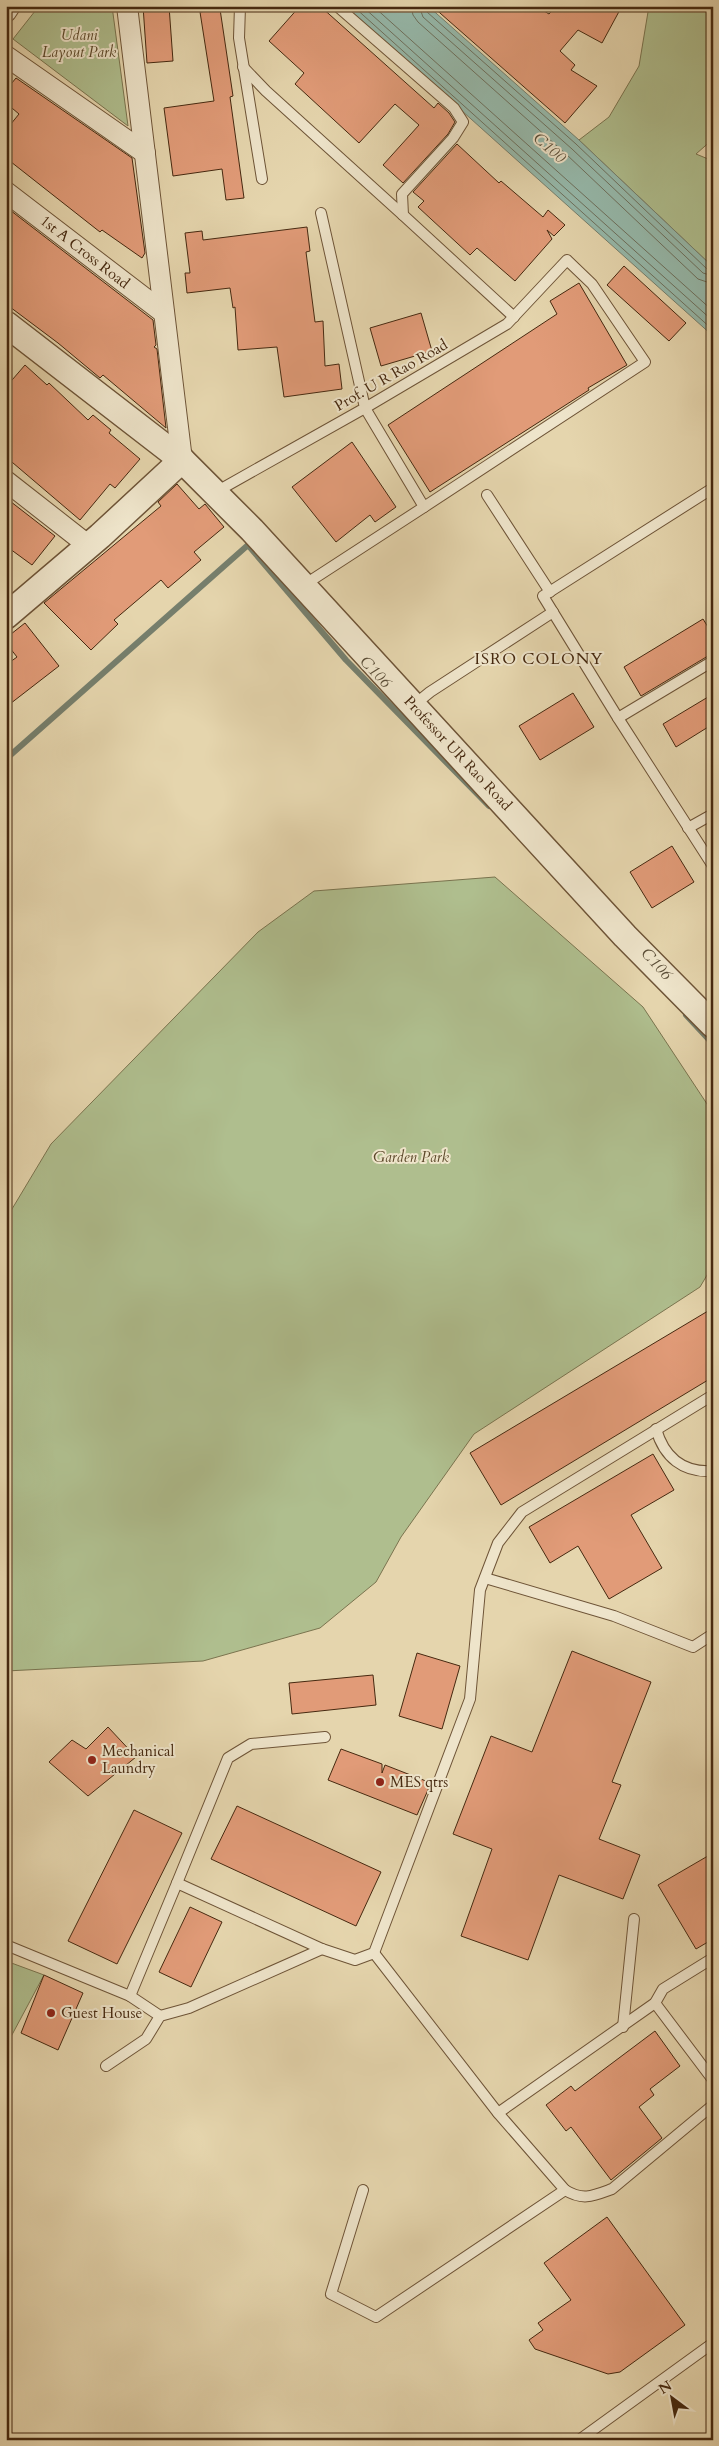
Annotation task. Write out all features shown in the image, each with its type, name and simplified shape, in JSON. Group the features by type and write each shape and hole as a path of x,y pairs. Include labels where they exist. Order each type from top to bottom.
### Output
{"street":[{"path":"6,12 10,6"},
{"path":"6,616 89,546 182,460 127,6"},
{"path":"6,56 145,153"},
{"name":"1st A Cross Road","path":"6,192 164,313"},
{"name":"Professor UR Rao Road","path":"10,333 182,460 304,585 625,936 713,1024"},
{"path":"6,481 89,546"}],"lane":[{"path":"240,6 239,38 262,179"},
{"path":"337,6 454,108 463,122 453,138 402,194 403,215"},
{"path":"244,67 266,91 514,317"},
{"path":"304,585 424,507 366,408 321,213"},
{"name":"Prof. U R Rao Road","path":"213,493 366,408 507,324 567,260 592,284 645,362 424,507"},
{"path":"713,488 543,596 618,718 713,866"},
{"path":"487,494 550,592"},
{"path":"414,705 430,692 553,612"},
{"path":"618,718 713,661"},
{"path":"688,828 713,814"},
{"path":"177,1884 322,1949 355,1960 374,1953 470,1699 480,1590 498,1542 522,1512 713,1395"},
{"path":"656,1429 665,1451 673,1460 693,1470 713,1471"},
{"path":"485,1578 614,1616 693,1647 713,1634"},
{"path":"130,1996 228,1758 251,1744 325,1737"},
{"path":"623,2027 634,1919"},
{"path":"6,1945 130,1996 160,2016"},
{"path":"106,2066 146,2039 160,2016 189,2008 322,1949"},
{"path":"374,1953 498,2113 565,2190 576,2197 594,2196 612,2189 710,2110 713,2105"},
{"path":"498,2113 623,2027 656,2003 663,1990 713,1958"},
{"path":"656,2003 713,2080"},
{"path":"363,2190 331,2294 376,2317 565,2190"},
{"path":"579,2440 713,2343"}],"green space":[{"name":"Udani Layout Park","path":"39,6 112,6 128,126 13,39"},
{"path":"649,6 713,8 713,139 696,154 713,161 713,267 579,140 609,117 639,66"},
{"name":"Garden Park","path":"495,877 643,1007 713,1113 713,1265 700,1287 474,1434 401,1537 376,1582 320,1628 203,1661 6,1671 6,1219 51,1144 258,932 314,891"},
{"path":"6,1961 44,1975 6,2046"}],"water":[{"name":"C100","path":"345,6 428,6 579,140 713,267 713,336"}],"building":[{"path":"143,6 169,6 173,61 147,63"},
{"path":"300,6 320,6 434,108 438,103 449,113 455,122 448,134 403,183 383,165 419,125 395,104 359,143 295,84 304,73 269,41"},
{"path":"432,6 536,6 549,14 556,6 622,6 602,43 578,30 560,51 575,65 571,70 597,86 565,123"},
{"path":"220,9 233,96 230,97 244,198 226,200 222,169 173,176 164,108 214,101 200,12"},
{"path":"16,78 132,158 145,253 142,258 102,230 100,232 6,158 6,130 19,114 6,103 6,90"},
{"path":"457,144 499,183 501,181 543,217 548,210 565,225 554,236 547,230 552,239 515,281 477,248 470,255 418,207 424,201 413,192"},
{"path":"6,207 153,320 156,345 154,347 157,349 166,428 103,375 100,378 58,343 6,304"},
{"path":"307,227 310,251 306,252 315,322 323,321 325,366 339,364 342,389 284,397 277,347 238,350 235,307 233,308 230,288 187,293 185,273 190,273 185,233 202,231 203,240"},
{"path":"624,266 686,323 669,341 607,285"},
{"path":"579,283 627,365 588,388 589,390 430,492 388,425 557,314 550,301"},
{"path":"421,313 432,351 381,366 370,328"},
{"path":"25,365 47,385 49,383 88,420 93,415 111,430 109,433 140,459 115,488 110,484 80,520 6,457 6,387"},
{"path":"352,442 396,507 375,522 370,515 336,542 292,487"},
{"path":"177,484 199,509 205,504 224,527 194,552 201,560 168,588 161,580 114,620 118,624 91,650 44,603 161,506 158,502"},
{"path":"6,498 55,536 32,565 6,546"},
{"path":"703,619 713,635 713,653 641,696 624,667"},
{"path":"25,623 59,666 6,707 6,665 17,657 6,643 6,638"},
{"path":"573,693 594,727 540,760 519,726"},
{"path":"713,694 713,724 676,747 663,724"},
{"path":"672,846 694,882 652,908 630,872"},
{"path":"713,1308 713,1377 501,1505 470,1453"},
{"path":"653,1454 674,1490 631,1515 662,1568 609,1599 578,1546 550,1563 529,1527"},
{"path":"572,1651 651,1682 612,1782 621,1785 599,1839 640,1855 623,1899 559,1875 528,1960 461,1936 492,1849 453,1834 491,1736 532,1752"},
{"path":"417,1653 460,1666 442,1729 399,1716"},
{"path":"373,1675 376,1705 292,1714 289,1683"},
{"name":"Mechanical Laundry","path":"108,1727 136,1757 88,1796 49,1762 72,1740 86,1749"},
{"name":"MES qtrs","path":"341,1749 382,1764 382,1773 385,1765 431,1783 417,1815 328,1780"},
{"path":"237,1806 381,1872 356,1926 211,1859"},
{"path":"134,1810 182,1833 117,1964 68,1941"},
{"path":"713,1853 713,1939 696,1949 658,1885"},
{"path":"190,1907 222,1922 191,1987 159,1972"},
{"name":"Guest House","path":"44,1975 83,1993 58,2050 21,2033"},
{"path":"655,2031 680,2066 650,2089 654,2095 639,2107 662,2138 611,2180 571,2127 566,2131 546,2105 571,2086 575,2091"},
{"path":"607,2217 685,2325 620,2372 608,2374 535,2349 529,2340 543,2330 538,2323 571,2300 544,2263"}],"waterway":[{"name":"C106","path":"6,759 248,545 346,660 489,806"},
{"name":"C106","path":"686,1015 713,1044"}],"place":[{"name":"Mechanical Laundry","path":"92,1760"},
{"name":"MES qtrs","path":"380,1782"},
{"name":"Guest House","path":"51,2013"}],"district":[{"name":"ISRO COLONY","path":"539,658"}]}
